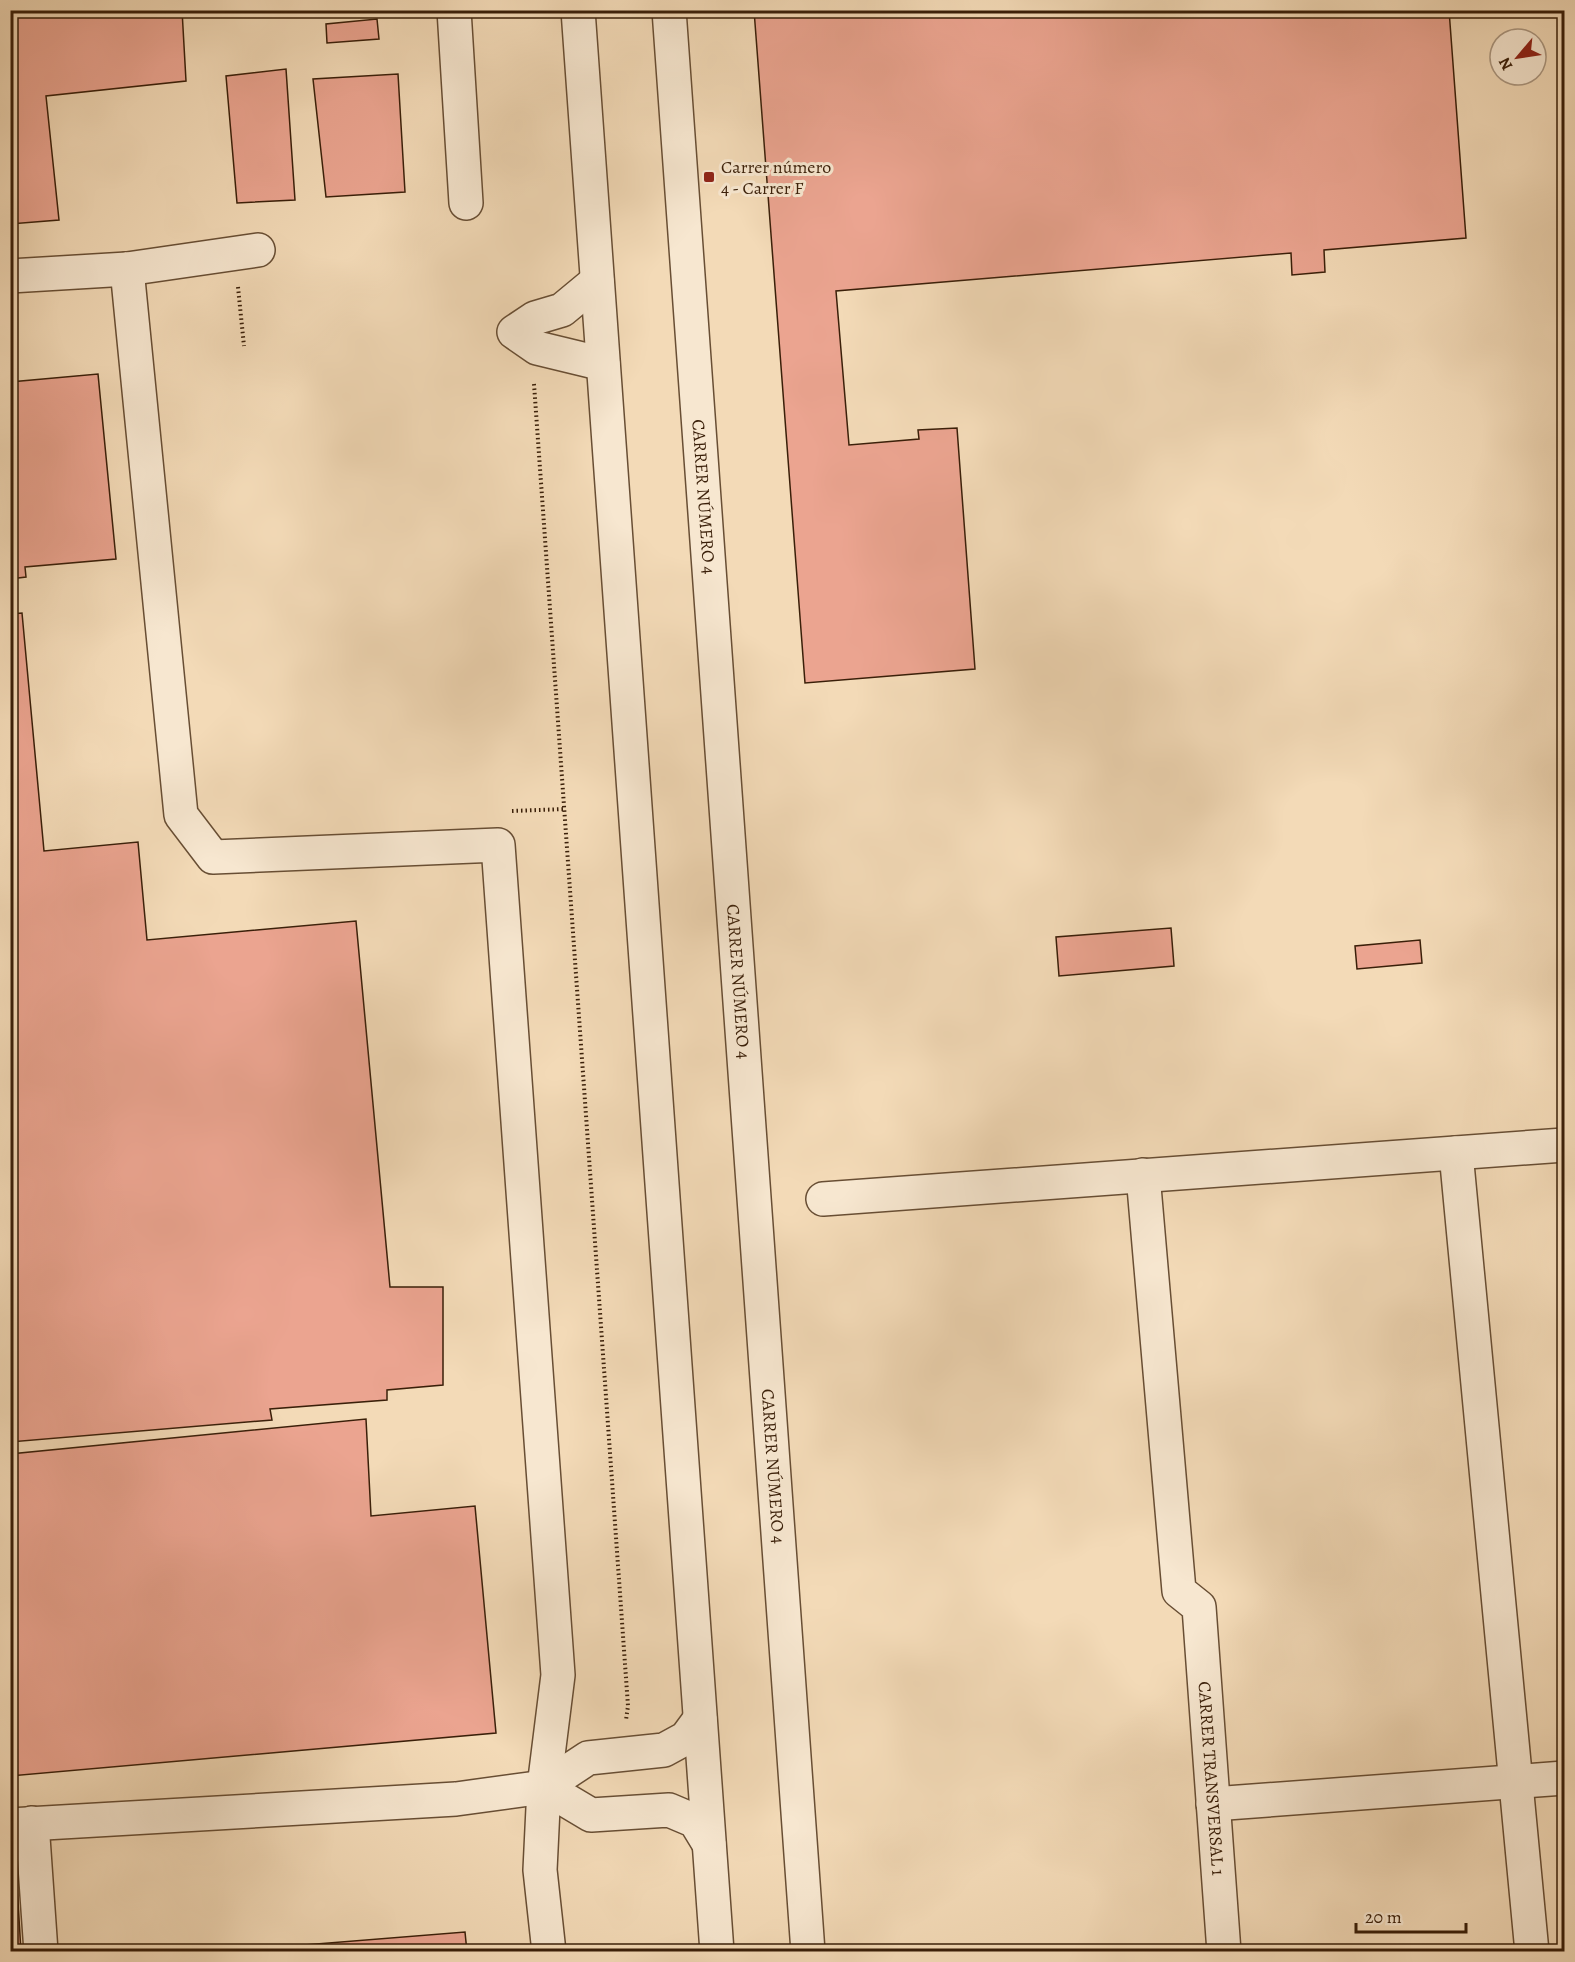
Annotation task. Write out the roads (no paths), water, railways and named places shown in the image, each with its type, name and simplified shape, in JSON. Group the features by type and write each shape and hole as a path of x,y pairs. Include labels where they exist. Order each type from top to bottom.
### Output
{"street":[{"path":"454,10 466,203"},
{"path":"578,10 717,1952"},
{"name":"CARRER NÚMERO 4","path":"669,10 808,1952"},
{"path":"10,276 127,269 258,250"},
{"path":"127,269 181,815 213,857 498,845 558,1675 543,1787 540,1870 549,1952"},
{"path":"597,281 562,310 535,318 514,332 537,348 603,364"},
{"path":"823,1199 1564,1145"},
{"path":"1456,1153 1532,1952"},
{"name":"CARRER TRANSVERSAL 1","path":"1143,1175 1179,1591 1199,1607 1224,1952"},
{"path":"40,1952 21,1824 456,1799 543,1787 588,1758 664,1750 687,1738 700,1719"},
{"path":"1213,1804 1564,1778"},
{"path":"543,1787 591,1815 669,1810 695,1821 709,1844"}],"place":[{"name":"Carrer número 4 - Carrer F","path":"709,177"}]}
